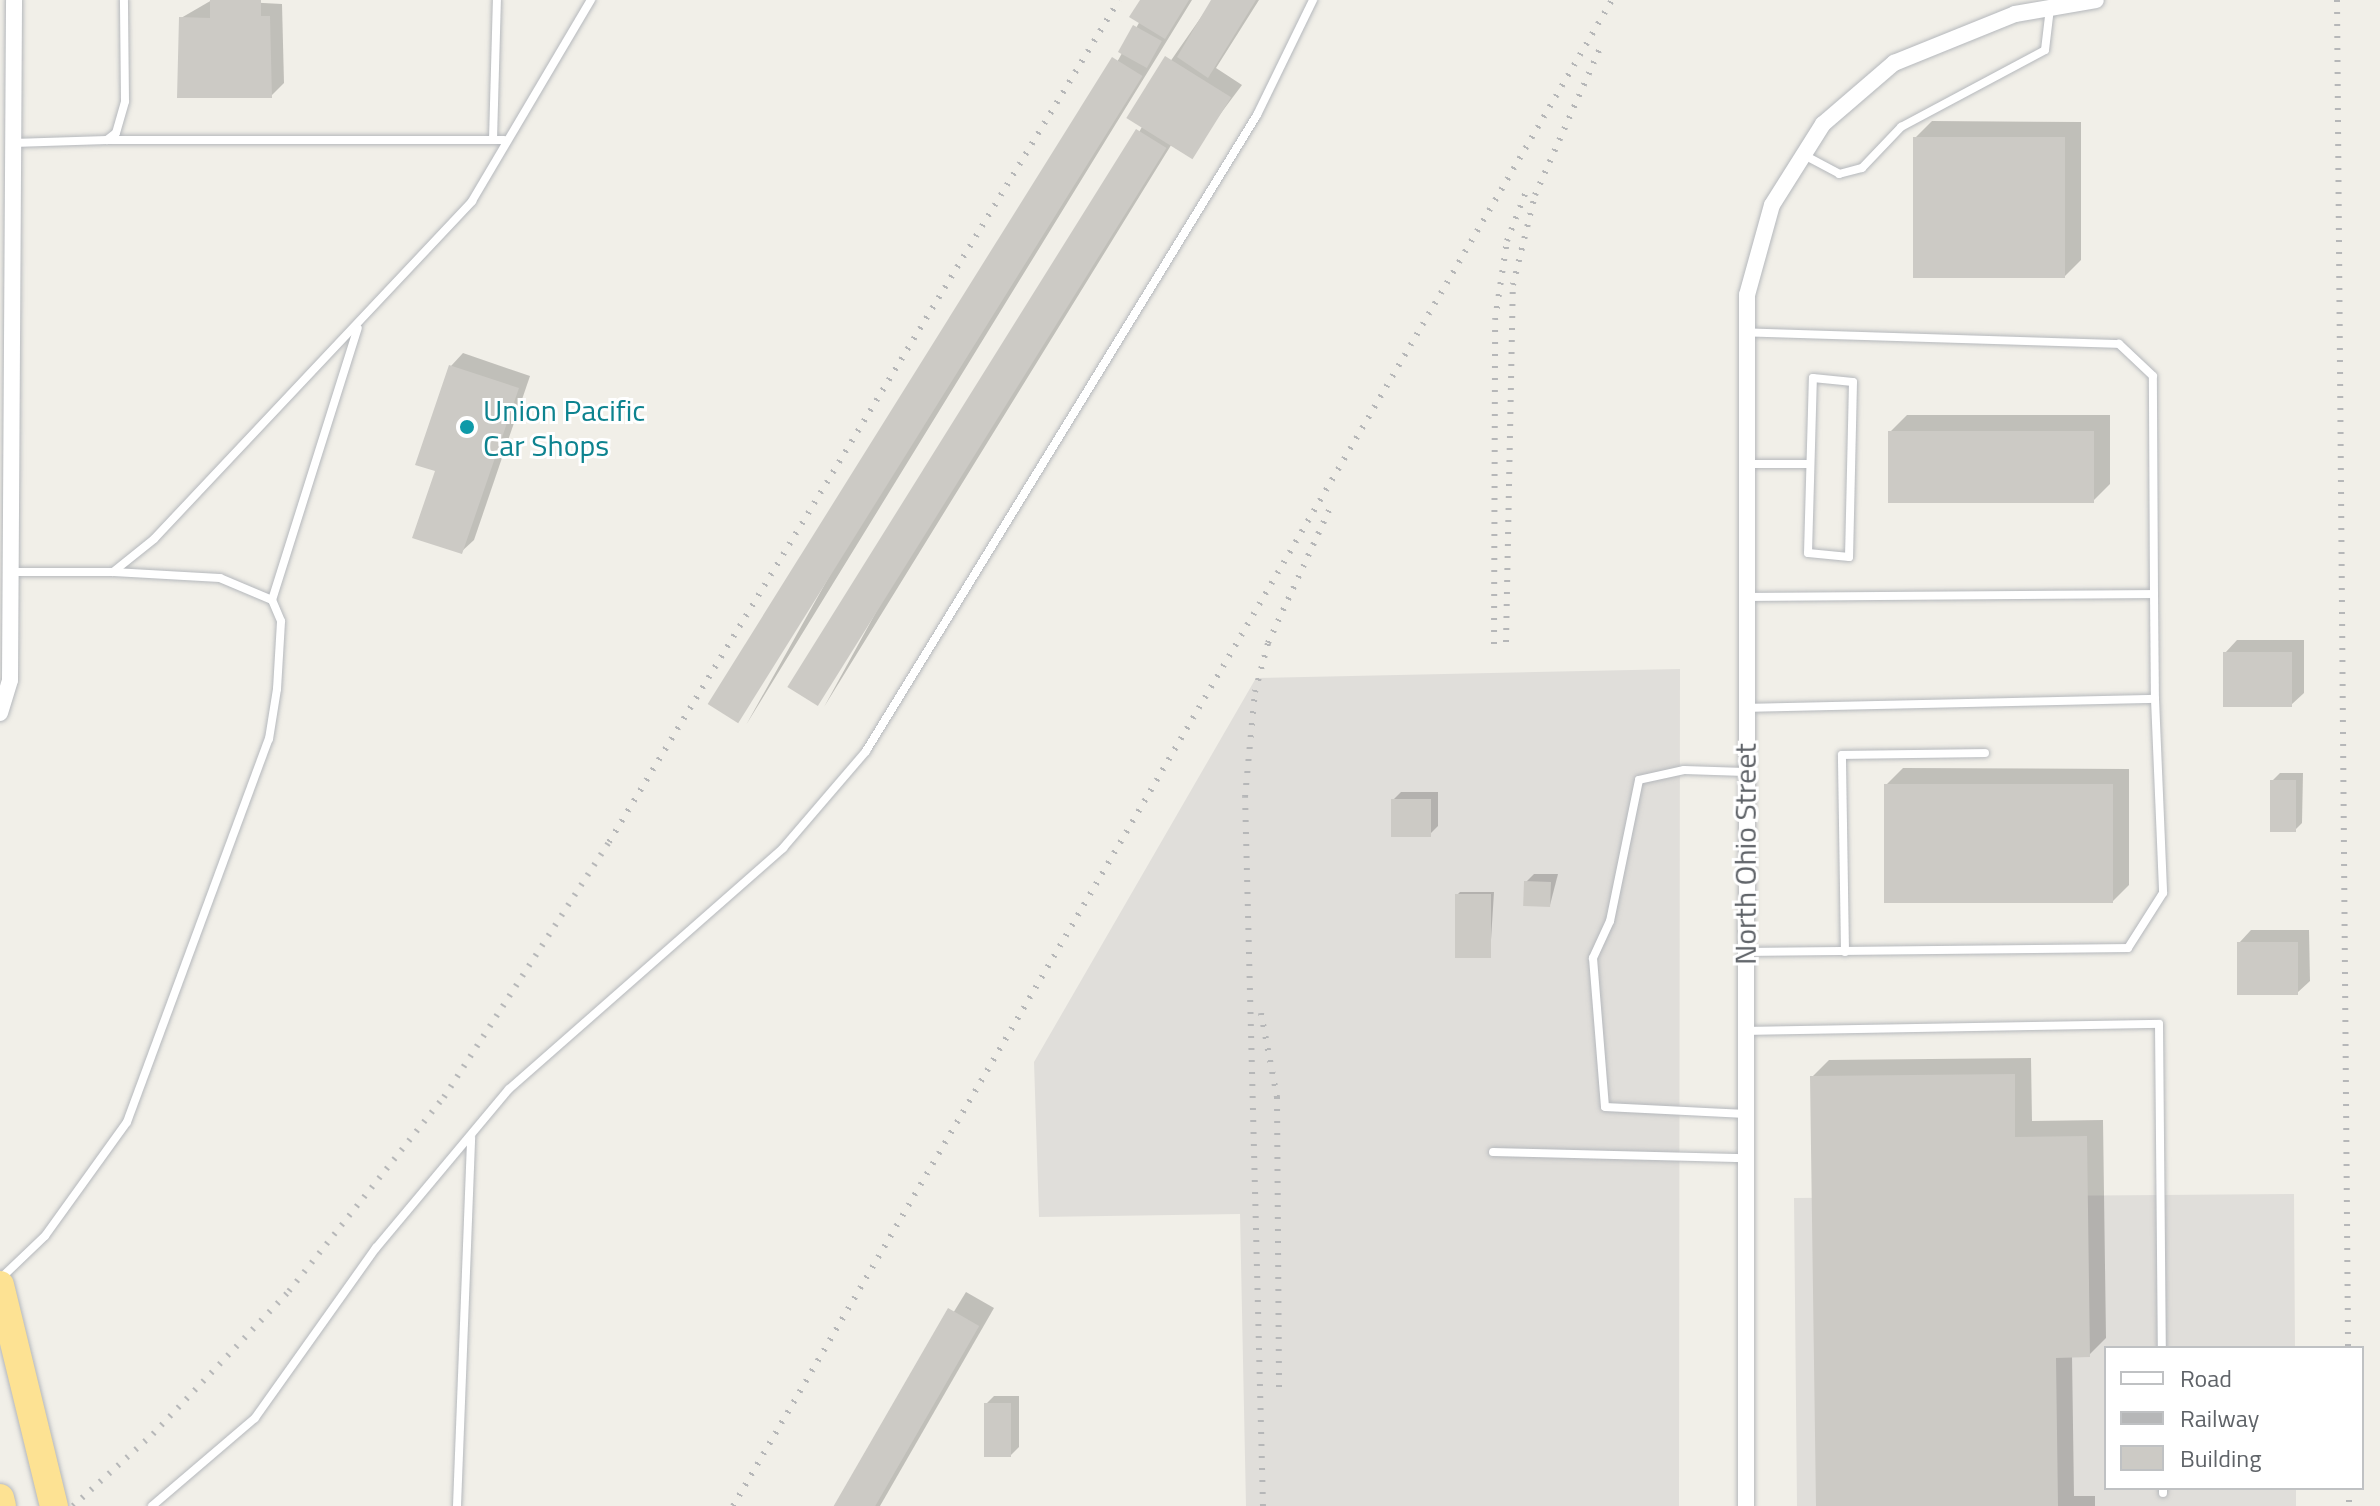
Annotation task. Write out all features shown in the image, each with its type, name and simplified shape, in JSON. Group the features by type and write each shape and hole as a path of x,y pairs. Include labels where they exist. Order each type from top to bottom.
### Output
{"highway":[{"path":"0,1285 54,1506"},
{"path":"0,1498 2,1506"}],"street":[{"path":"0,713 10,680 14,0"},
{"name":"North Ohio Street","path":"1746,1506 1747,295 1772,205 1823,124 1894,63 2015,14 2096,0"}],"lane":[{"path":"107,140 116,133 125,101 124,0"},
{"path":"493,140 497,0"},
{"path":"113,572 154,539 472,201 504,140 591,0"},
{"path":"152,1506 255,1418 376,1248 551,1047 783,848 866,751 1257,115 1313,0"},
{"path":"1804,155 1839,174 1862,168 1901,127 2045,50 2050,8"},
{"path":"13,143 107,140 504,140"},
{"path":"0,1279 86,1186 149,1071 269,739 281,621 272,600 360,323"},
{"path":"1745,952 2128,948 2163,893 2155,699 2153,376 2119,344 1747,332"},
{"path":"1809,382 1853,382 1853,552 1808,553 1808,464 1809,382"},
{"path":"1746,464 1808,464"},
{"path":"11,572 113,572 220,578 272,600"},
{"path":"1745,597 2154,594"},
{"path":"1745,708 2155,699"},
{"path":"1845,952 1842,755 1985,753"},
{"path":"1745,772 1684,770 1639,780 1610,921 1593,958 1605,1107 1746,1114"},
{"path":"1746,1031 2159,1024 2162,1346"},
{"path":"457,1506 471,1136"},
{"path":"1493,1152 1746,1158"}],"shaded area":[{"path":"1680,669 1679,1506 1246,1506 1240,1214 1039,1217 1034,1062 1256,678"},
{"path":"2294,1194 2295,1346 2104,1346 2104,1490 2296,1490 2296,1506 1797,1506 1794,1198"}],"building":[{"path":"210,0 261,0 261,16 270,16 272,98 177,98 179,17 210,18"},
{"path":"1140,0 1189,0 1165,39 1129,17"},
{"path":"1211,0 1256,0 1208,78 1177,57"},
{"path":"1133,25 1162,41 1147,68 1118,52"},
{"path":"1165,56 1231,97 1192,159 1126,118"},
{"path":"1112,57 1143,76 738,723 708,704"},
{"path":"1136,129 1167,148 818,706 787,687"},
{"path":"1913,137 2065,137 2065,278 1913,278"},
{"name":"Union Pacific Car Shops","path":"449,365 519,388 462,554 412,538 435,471 415,465"},
{"path":"1888,431 2094,431 2094,503 1888,503"},
{"path":"2223,652 2292,652 2292,707 2223,707"},
{"path":"2270,780 2296,780 2296,832 2270,832"},
{"path":"1884,784 2113,784 2113,903 1884,903"},
{"path":"1391,799 1431,799 1431,837 1391,837"},
{"path":"1524,881 1551,882 1550,907 1523,906"},
{"path":"1455,894 1491,894 1491,958 1455,958"},
{"path":"2237,942 2298,942 2298,995 2237,995"},
{"path":"2015,1074 2015,1137 2087,1136 2090,1357 2056,1358 2058,1506 1816,1506 1810,1076"},
{"path":"948,1308 979,1326 875,1506 834,1506"},
{"path":"984,1403 1011,1403 1011,1457 984,1457"}],"railway":[{"path":"73,1506 153,1434 289,1291 444,1097 609,842 1119,0"},
{"path":"733,1506 1612,0"},
{"path":"2337,0 2348,1346"},
{"path":"1506,642 1513,285 1535,195 1601,46"},
{"path":"1494,644 1495,320 1507,241 1527,189"},
{"path":"1263,1506 1245,797 1255,692 1268,643 1331,506"},
{"path":"1261,1013 1277,1097 1279,1389"},
{"path":"2349,1490 2349,1506"}],"place":[{"name":"Union Pacific Car Shops","path":"467,427"}]}
